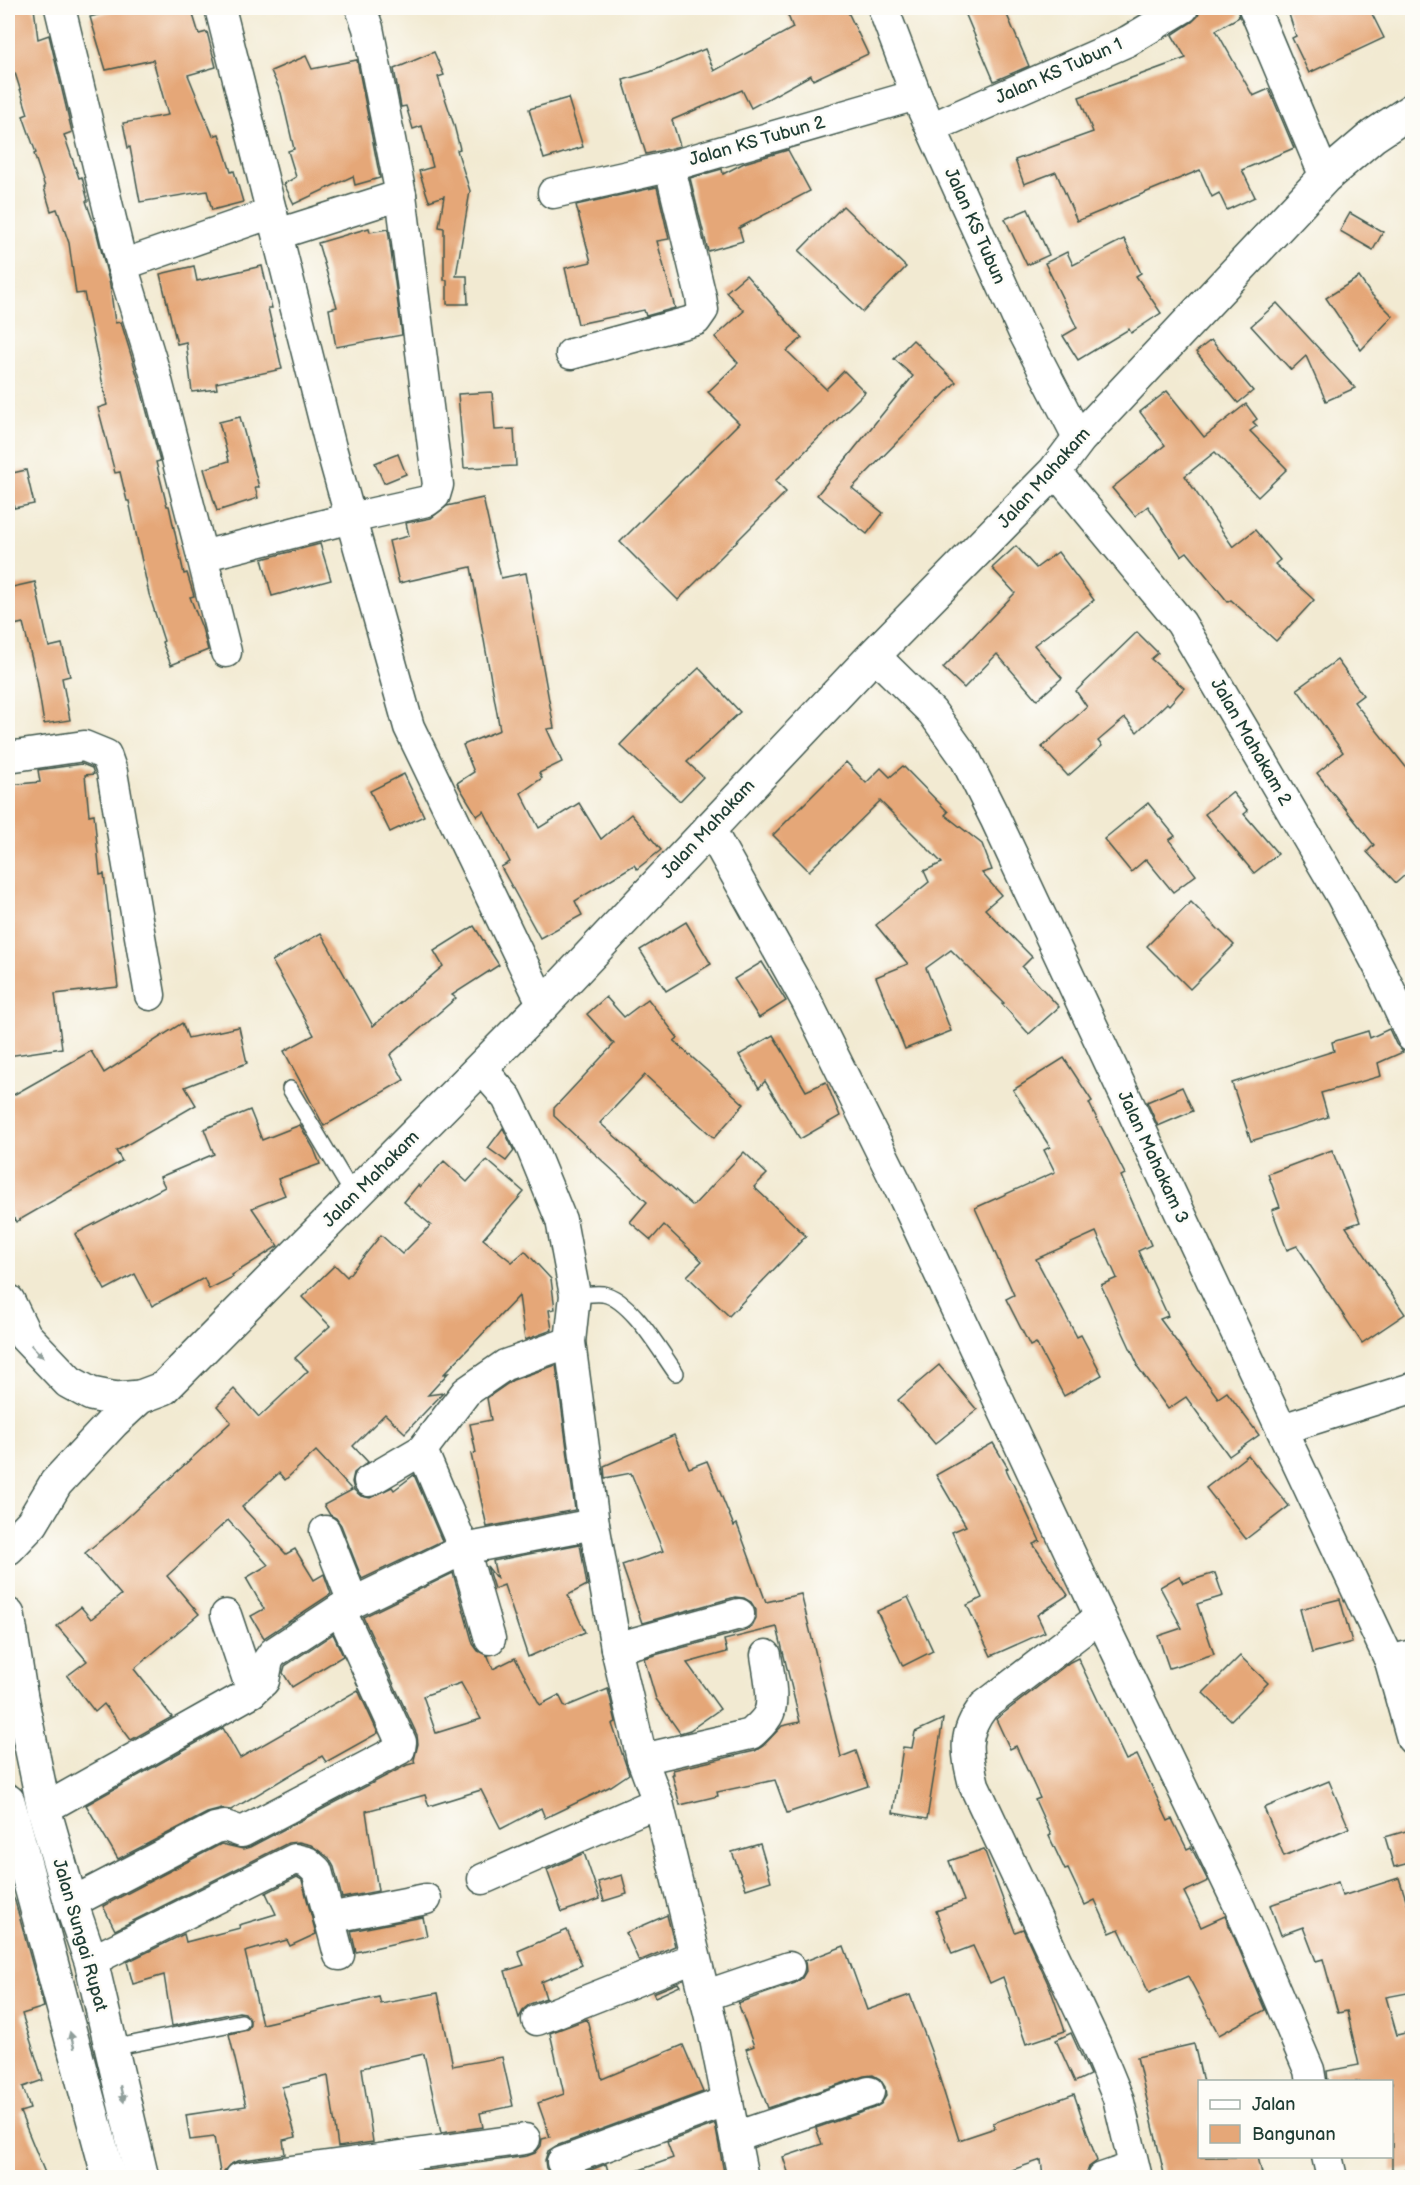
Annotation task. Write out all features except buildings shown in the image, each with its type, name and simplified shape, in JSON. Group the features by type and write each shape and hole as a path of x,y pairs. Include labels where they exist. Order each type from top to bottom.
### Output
{"street":[{"path":"60,8 122,265 158,384 226,652"},
{"path":"220,8 331,448 409,727 543,1005"},
{"path":"202,556 426,501 435,495 438,485 401,195 368,28 361,8"},
{"name":"Jalan KS Tubun","path":"883,8 916,95 1023,331 1079,439"},
{"name":"Jalan KS Tubun 1","path":"931,128 1128,41 1183,8"},
{"path":"1254,8 1325,177"},
{"name":"Jalan KS Tubun 2","path":"572,354 696,320 703,310 675,187 668,167 916,95"},
{"name":"Jalan Mahakam","path":"8,1548 32,1523 62,1508 149,1412 152,1392 354,1196 543,1005 709,827 1055,471 1079,439 1325,177 1372,136 1413,110"},
{"path":"553,193 668,167"},
{"path":"122,265 274,223 401,195"},
{"name":"Jalan Mahakam 2","path":"1055,471 1181,623 1341,897 1413,1037"},
{"name":"Jalan Mahakam 3","path":"874,655 932,712 965,758 995,818 1282,1429 1401,1658 1413,1739"},
{"path":"8,757 84,746 106,755 112,772 150,994"},
{"path":"709,827 807,1002 905,1200 1100,1617 1240,1908 1309,2070 1311,2080"},
{"path":"481,1068 507,1098 532,1149 561,1220 575,1295 570,1342 594,1524 616,1648 642,1759 658,1802 728,2102 742,2178"},
{"path":"8,1301 25,1336 69,1382 91,1395 116,1399 152,1392"},
{"path":"369,1482 422,1450 465,1392 515,1359 570,1342"},
{"path":"1282,1429 1413,1388"},
{"path":"422,1450 464,1550 490,1639"},
{"path":"44,1809 252,1692 264,1681 268,1660 273,1653 347,1606 464,1550 594,1524"},
{"path":"71,1903 215,1828 225,1826 242,1832 400,1749 401,1742 347,1606 325,1531"},
{"path":"226,1614 252,1692"},
{"path":"616,1648 739,1614"},
{"name":"Jalan Sungai Rupat","path":"8,1616 19,1744 44,1809 90,1961 142,2178"},
{"path":"1100,1617 984,1706 973,1720 968,1732 967,1756 974,1785 1119,2098 1135,2172 1102,2178"},
{"path":"642,1759 751,1734 769,1713 771,1702 766,1655"},
{"name":"Jalan Sungai Rupat","path":"8,1801 109,2178"},
{"path":"483,1879 658,1802"},
{"path":"90,1961 295,1859 307,1863 317,1871 339,1955"},
{"path":"329,1918 426,1899"},
{"path":"537,2020 694,1958"},
{"path":"704,1996 789,1967"},
{"path":"735,2137 869,2092"},
{"path":"562,2162 728,2102"},
{"path":"240,2178 525,2139"},
{"path":"1327,2158 1332,2178"}],"lane":[{"path":"290,1089 354,1196"},
{"path":"575,1295 604,1294 619,1301 639,1321 676,1373"},
{"path":"112,2048 241,2022"}]}
